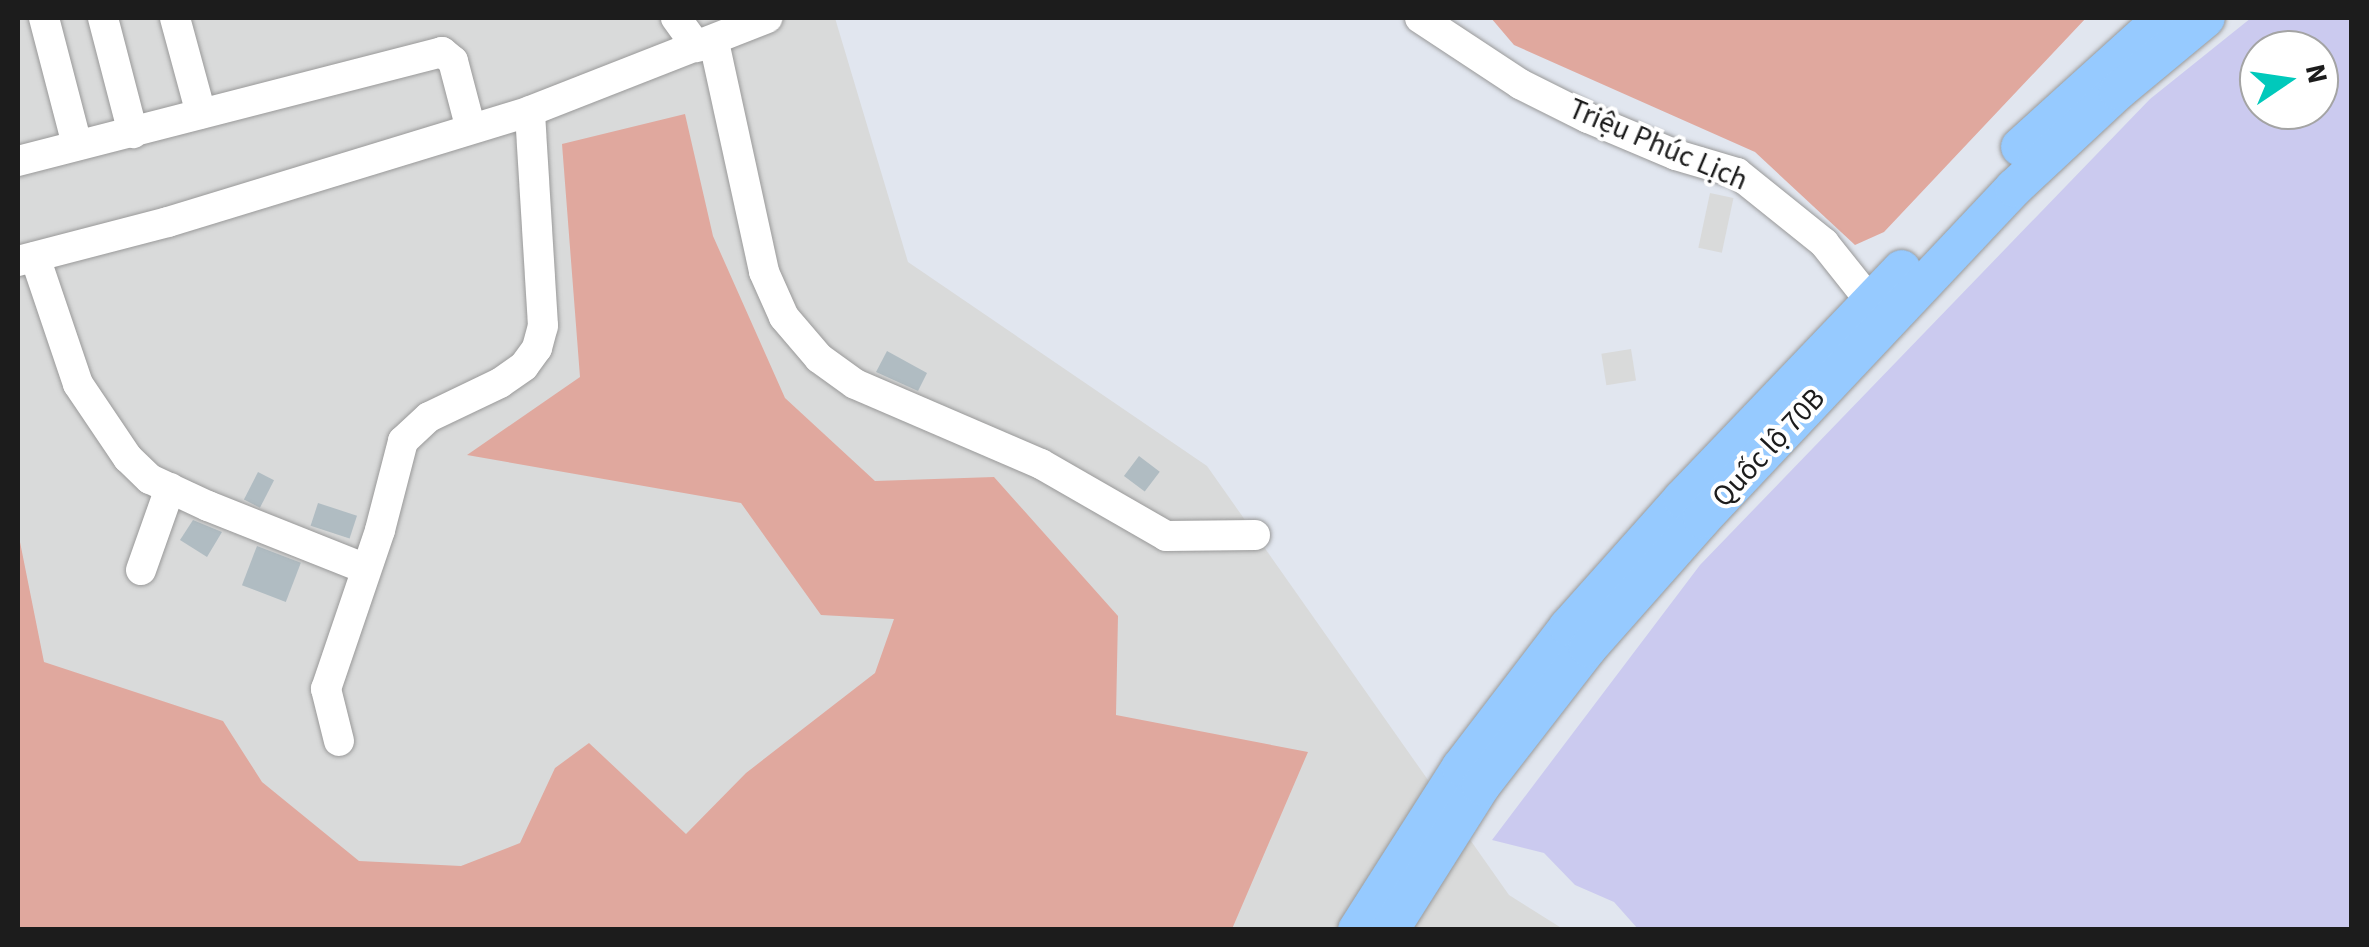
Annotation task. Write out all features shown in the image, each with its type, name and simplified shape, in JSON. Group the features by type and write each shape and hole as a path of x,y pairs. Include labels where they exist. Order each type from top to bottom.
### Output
{"main road":[{"name":"Quốc lộ 70B","path":"1390,930 1481,786 1692,509 1871,302 2002,165 2162,18"},
{"name":"Quốc lộ 70B","path":"1358,930 1461,766 1568,627 2014,188 2118,91 2206,18"}],"street":[{"path":"44,18 76,145"},
{"path":"103,18 134,133"},
{"path":"175,18 202,114"},
{"path":"676,18 705,45 764,272 784,317 819,358 855,384 1041,464 1166,536 1255,536"},
{"path":"364,568 150,479 128,458 78,384 26,259 168,222 470,126 530,111 767,18"},
{"name":"Triệu Phúc Lịch","path":"1420,18 1520,84 1571,109 1676,155 1737,173 1824,242 1871,302"},
{"path":"18,159 134,133 442,52 453,61 470,126"},
{"path":"339,741 326,688 404,441 429,417 500,383 524,366 536,348 543,326 530,111"},
{"path":"141,570 170,488"}],"shaded area":[{"path":"18,18 835,18 908,262 1207,466 1509,895 1563,929 18,929"},
{"path":"1491,18 2086,18 1884,232 1855,245 1755,152 1514,45"},
{"path":"2251,18 2351,18 2351,929 1638,929 1614,902 1575,885 1544,853 1492,840 1700,565 2150,99"},
{"path":"685,114 713,236 785,398 875,481 994,477 1118,616 1116,715 1308,752 1232,929 18,929 18,532 44,662 223,721 262,782 359,861 461,866 520,843 555,768 589,743 686,834 746,773 875,673 894,619 821,615 741,503 467,455 580,377 562,144"},
{"path":"1710,193 1733,198 1722,253 1698,248"},
{"path":"1631,349 1636,381 1606,385 1601,354"}],"building":[{"path":"887,351 927,373 918,391 876,372"},
{"path":"1139,456 1160,472 1145,492 1124,476"},
{"path":"258,472 274,480 260,508 244,500"},
{"path":"318,503 357,516 350,538 311,526"},
{"path":"193,520 222,532 207,557 180,540"},
{"path":"257,546 301,563 286,602 242,585"}]}
